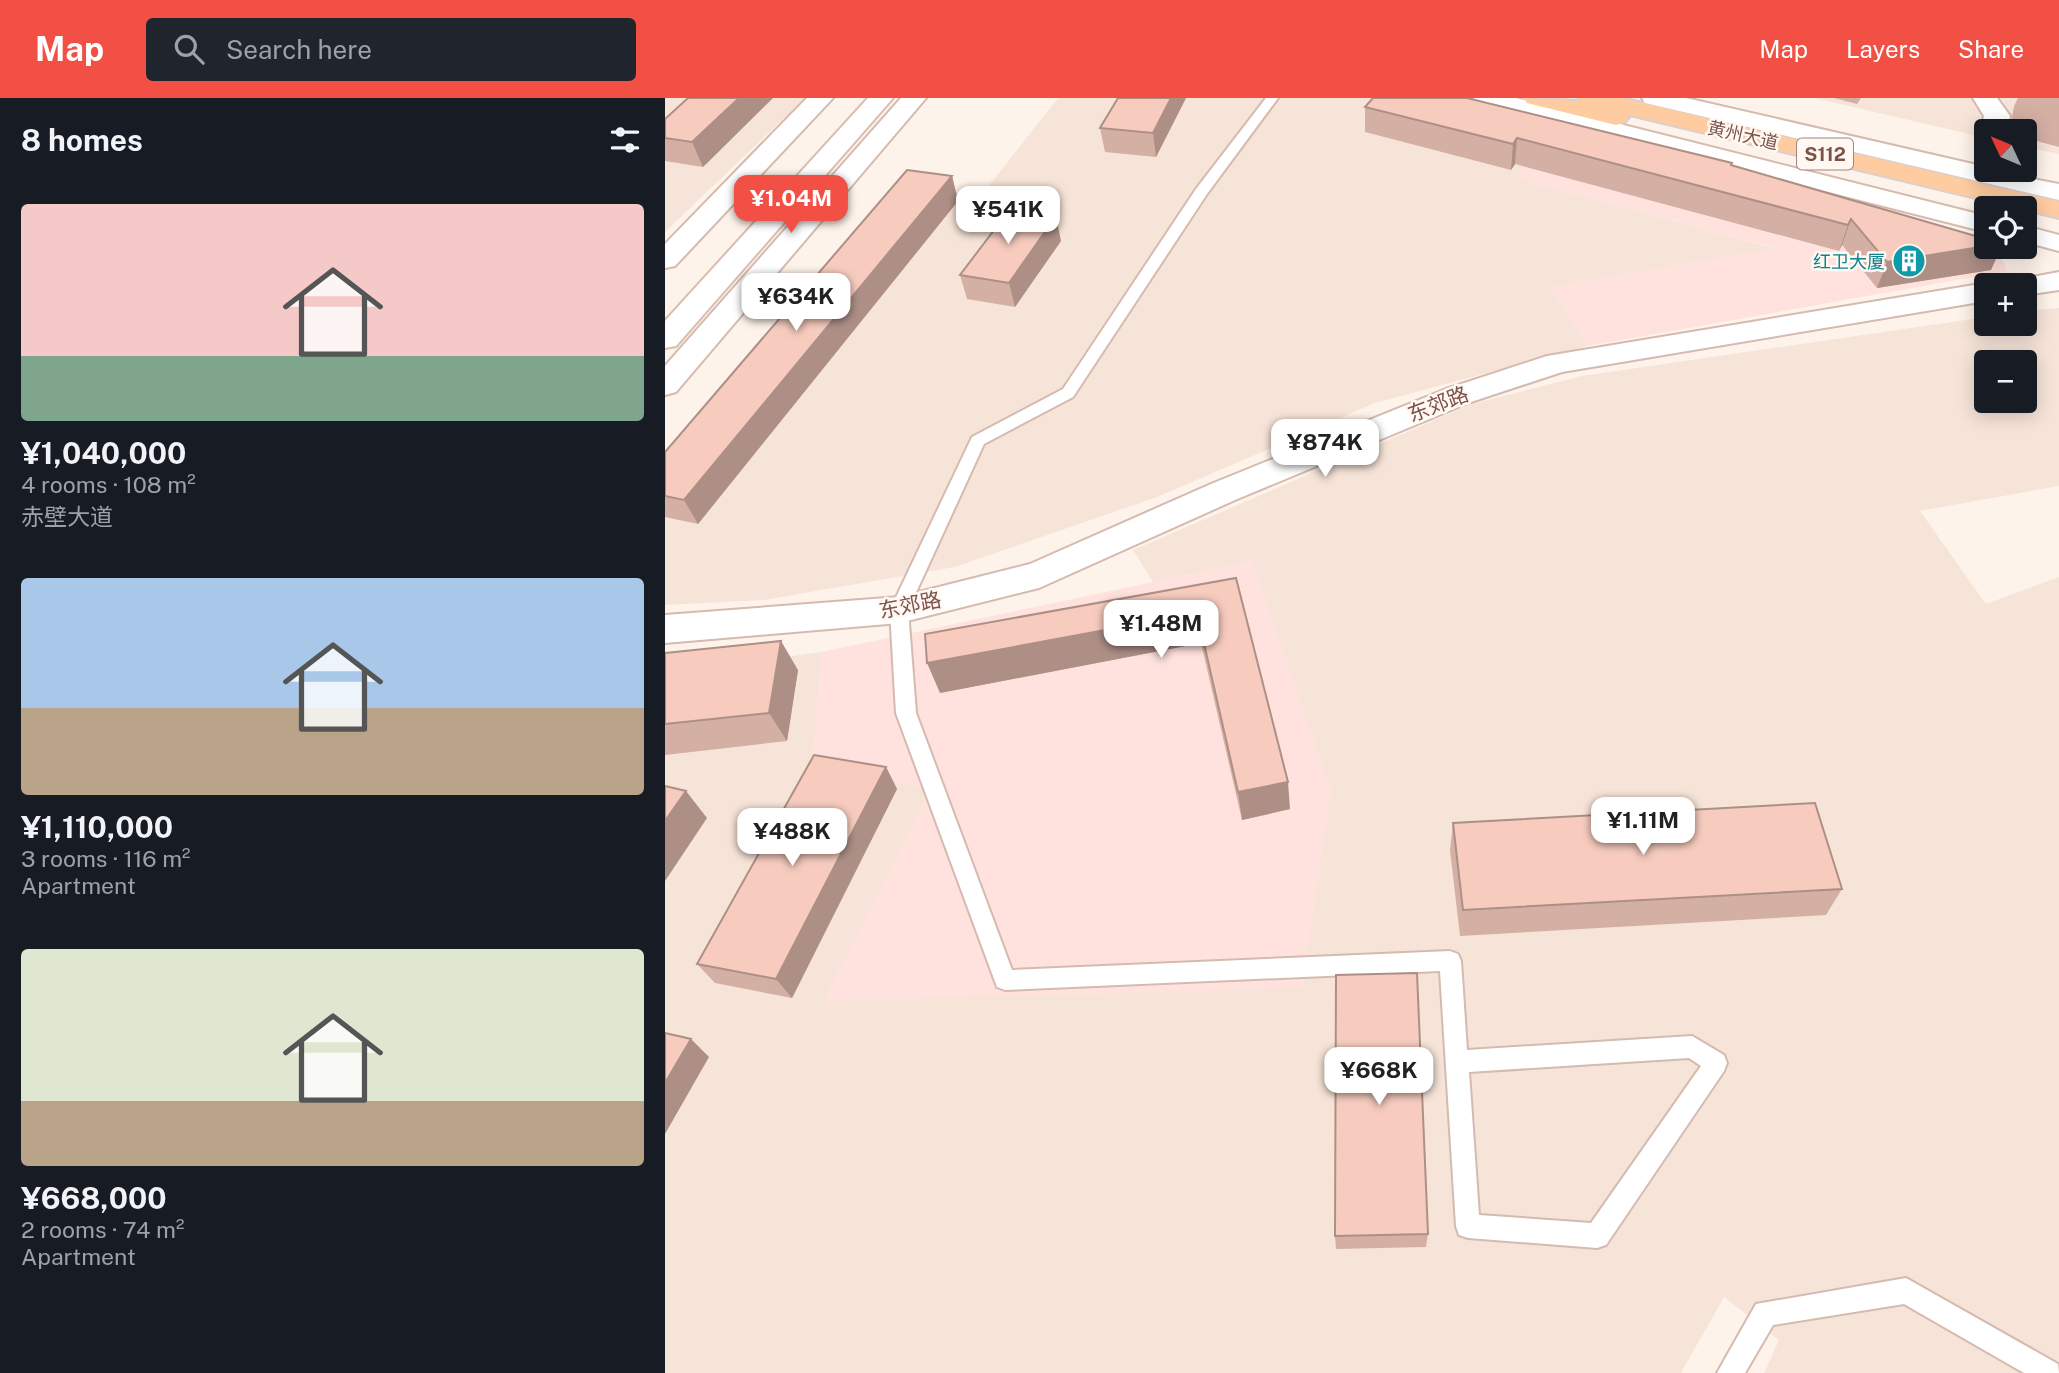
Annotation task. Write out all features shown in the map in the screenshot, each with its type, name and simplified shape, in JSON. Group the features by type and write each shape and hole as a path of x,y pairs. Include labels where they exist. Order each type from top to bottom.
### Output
{"main road":[{"name":"黄州大道","path":"1536,98 1974,203"},
{"name":"黄州大道","path":"1591,98 2059,210"},
{"path":"2037,218 2059,223"}],"street":[{"path":"665,260 821,98"},
{"path":"665,308 855,98"},
{"path":"665,339 881,98"},
{"path":"665,384 915,98"},
{"path":"1486,98 1974,221"},
{"path":"1654,98 1974,168"},
{"path":"1985,98 1996,119"},
{"path":"2025,182 2059,192"},
{"path":"2037,237 2059,243"},
{"path":"2037,284 2059,281"},
{"name":"东郊路","path":"665,629 899,610 1039,575 1223,492 1420,411 1558,363 1974,294"}],"lane":[{"path":"1272,98 1201,192 1068,393 978,441 899,610 906,713 1005,980 1450,961 1456,1062 1468,1226 1597,1236 1716,1063 1692,1048 1456,1062"},
{"path":"1730,1373 1765,1313 1906,1291 2049,1373"}],"shaded area":[{"path":"665,98 805,98 665,232"},
{"path":"1058,98 1429,98 1556,127 1516,178 1778,249 1551,287 1588,346 1375,403 1157,497 955,567 764,600 665,605 665,477 915,187 980,197"},
{"path":"1814,98 2059,98 2059,154 2037,149 2037,119 1974,119 1974,135"},
{"path":"1556,127 1974,235 1974,259 2002,259 2007,271 1974,273 1974,277 1588,346 1551,287 1776,248 1515,178"},
{"path":"2059,308 2059,486 1920,511 1986,604 2059,577 2059,1373 1764,1373 1779,1340 1724,1297 1681,1373 665,1373 665,674 821,652 813,766 931,789 825,1001 1253,561 1153,582 1133,550 1472,404 1582,376 1974,319 1974,336 2037,336 2037,310"},
{"path":"1253,561 1331,792 1302,988 824,1001 931,789 812,766 821,652"}],"building":[{"path":"688,98 739,98 692,142 665,138 665,119"},
{"path":"1118,98 1171,98 1153,133 1100,128"},
{"path":"1373,98 1467,98 1732,163 1731,165 1974,236 1974,248 1887,262 1851,219 1848,225 1517,138 1513,144 1365,107"},
{"path":"907,170 952,176 684,500 665,496 665,452"},
{"path":"1010,209 1056,216 1009,283 960,275"},
{"path":"1236,578 1288,782 1238,792 1197,613 927,663 925,634"},
{"path":"781,641 769,713 665,724 665,653"},
{"path":"814,755 886,767 776,979 697,964"},
{"path":"665,786 686,791 665,821"},
{"path":"1815,803 1842,889 1463,910 1453,823"},
{"path":"1417,973 1428,1234 1335,1236 1336,975"},
{"path":"665,1033 691,1039 665,1083"}],"place":[{"name":"红卫大厦","path":"1909,261"}]}
